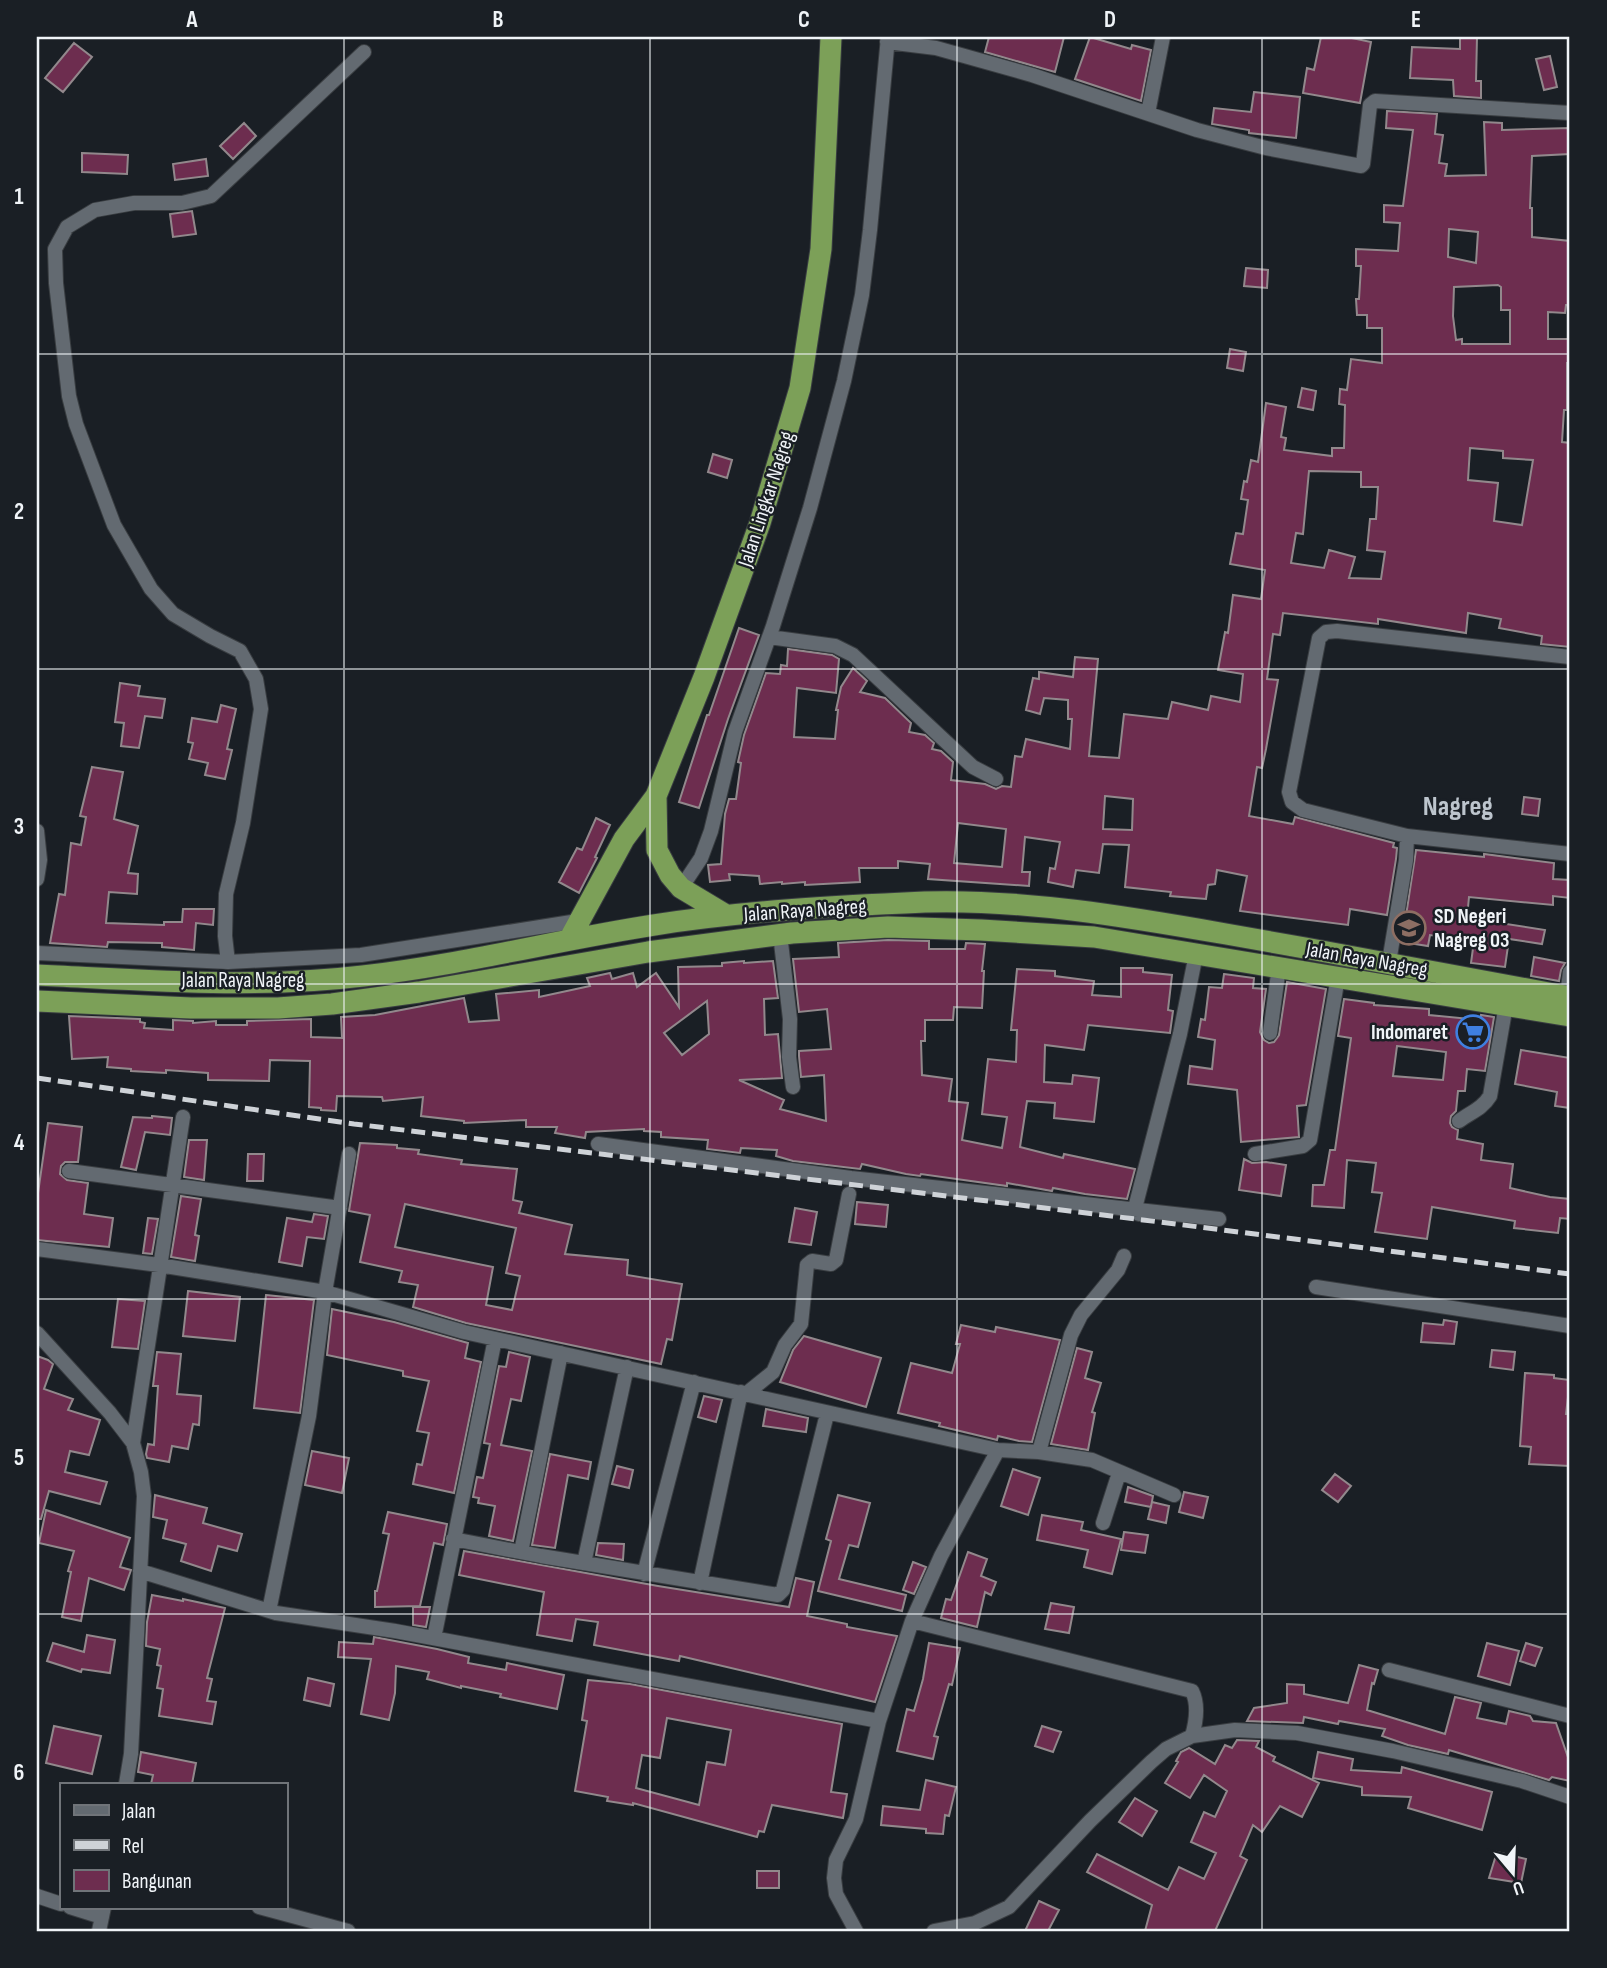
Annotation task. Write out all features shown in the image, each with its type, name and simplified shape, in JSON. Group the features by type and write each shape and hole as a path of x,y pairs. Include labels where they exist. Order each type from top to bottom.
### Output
{"highway":[{"name":"Jalan Lingkar Nagreg","path":"726,915 681,888 670,875 657,849 656,796 761,523 800,388 821,250 831,37"},
{"path":"574,931 624,839 656,796"},
{"name":"Jalan Raya Nagreg","path":"37,975 288,982 418,969 574,931 726,915 925,902 971,902 1164,923 1389,962 1569,1003"},
{"name":"Jalan Raya Nagreg","path":"37,1001 278,1008 332,1004 433,990 648,952 780,934 888,927 1094,937 1506,1005 1569,1003"}],"street":[{"path":"1148,113 1163,37"},
{"path":"681,888 704,849 735,732 769,637 814,495 844,381 862,295 887,39 938,42 1197,130 1266,148 1361,166 1370,105 1375,101 1570,113"},
{"path":"228,962 225,936 226,894 243,823 261,709 256,679 240,651 173,614 151,589 114,525 76,424 69,396 56,283 55,249 67,227 94,210 134,203 182,203 211,195 364,52"},
{"path":"1570,657 1337,631 1326,632 1319,638 1289,792 1292,802 1303,810 1407,836 1570,855"},
{"path":"769,637 835,646 853,655 937,736 973,767 996,779"},
{"path":"37,831 40,860 37,879"},
{"path":"1389,962 1404,872 1407,836"},
{"path":"37,953 228,962 382,953 574,931"},
{"path":"780,934 790,1019 789,1057 793,1087"},
{"path":"1137,1211 1196,954"},
{"path":"1270,1034 1279,967"},
{"path":"1569,1003 1570,972"},
{"path":"1255,1154 1303,1146 1310,1140 1338,977"},
{"path":"1459,1121 1472,1111 1482,1108 1490,1096 1506,1005"},
{"path":"126,1783 131,1754 144,1496 133,1443 183,1117"},
{"path":"598,1144 850,1185 1024,1198 1219,1219"},
{"path":"269,1611 309,1416 325,1292 349,1154"},
{"path":"69,1171 340,1208"},
{"path":"700,1583 744,1393 772,1372 785,1345 801,1324 807,1265 812,1261 831,1264 836,1260 850,1185"},
{"path":"37,1249 159,1265 325,1292 464,1332 744,1393 827,1414 998,1450 1040,1452 1092,1460 1174,1495"},
{"path":"1040,1452 1071,1335 1081,1315 1118,1270 1124,1256"},
{"path":"1316,1287 1570,1326"},
{"path":"37,1333 110,1413 133,1443"},
{"path":"434,1638 495,1339"},
{"path":"521,1552 561,1353"},
{"path":"584,1563 627,1367"},
{"path":"644,1574 694,1382"},
{"path":"453,1539 773,1596 781,1593 827,1414"},
{"path":"856,1931 836,1894 836,1860 856,1819 879,1721 912,1621 941,1556 998,1450"},
{"path":"1103,1523 1119,1473"},
{"path":"140,1571 269,1611 434,1638 879,1721"},
{"path":"912,1621 1192,1691 1196,1698 1192,1736"},
{"path":"1389,1670 1570,1716"},
{"path":"934,1931 975,1923 1009,1907 1090,1821 1151,1762 1166,1749 1192,1736 1235,1730 1297,1733 1393,1751 1522,1781 1570,1797"},
{"path":"37,1896 60,1904"},
{"path":"76,1909 102,1918"},
{"path":"266,1909 348,1931"}],"building":[{"path":"989,37 1064,37 1055,72 985,52"},
{"path":"1090,37 1131,49 1132,45 1151,50 1141,101 1075,79"},
{"path":"1321,37 1347,37 1371,42 1360,103 1303,93 1307,68 1314,70"},
{"path":"1460,37 1477,37 1476,81 1481,81 1481,98 1454,96 1453,80 1410,78 1412,47 1460,49"},
{"path":"74,43 92,57 63,92 45,78"},
{"path":"1550,56 1557,87 1544,90 1536,59"},
{"path":"1254,92 1300,97 1296,138 1249,133 1249,130 1212,124 1214,108 1251,112"},
{"path":"1387,111 1437,114 1435,134 1443,135 1439,163 1447,164 1445,176 1486,175 1484,122 1502,123 1502,130 1570,128 1570,154 1532,156 1530,208 1532,237 1570,241 1570,305 1566,305 1565,313 1548,312 1548,339 1570,339 1567,410 1564,410 1562,442 1570,443 1570,647 1541,644 1542,636 1499,628 1501,619 1468,613 1466,633 1378,619 1378,624 1283,613 1280,635 1273,634 1267,679 1278,680 1262,768 1257,767 1249,816 1293,824 1295,817 1394,843 1393,847 1397,848 1396,859 1387,915 1350,909 1348,925 1240,911 1247,876 1217,870 1215,884 1208,885 1206,899 1170,896 1171,892 1125,887 1129,845 1103,844 1099,873 1076,870 1073,887 1048,882 1050,868 1055,869 1060,842 1025,837 1022,872 1030,872 1029,886 928,879 930,864 898,861 898,868 859,868 860,882 760,884 759,876 729,874 730,880 710,882 708,865 721,864 725,814 729,799 736,799 741,763 738,762 744,735 766,673 780,674 781,665 787,666 788,649 832,655 839,659 836,693 797,688 794,737 835,739 836,710 841,687 853,668 867,681 860,692 885,698 911,723 909,732 925,735 934,743 932,749 941,751 953,762 951,780 985,784 996,789 1002,786 1011,787 1015,756 1022,757 1026,739 1070,749 1072,719 1068,719 1068,700 1044,698 1040,714 1026,710 1033,678 1039,679 1039,672 1073,677 1075,657 1098,659 1089,756 1119,758 1124,714 1168,719 1172,702 1208,710 1211,696 1240,702 1243,674 1218,670 1225,632 1228,633 1233,595 1261,599 1265,570 1230,564 1236,533 1243,534 1248,500 1241,499 1244,481 1247,482 1251,460 1258,462 1266,403 1286,407 1281,437 1286,438 1284,450 1332,456 1332,448 1344,448 1345,405 1339,404 1340,389 1347,390 1351,359 1382,363 1382,328 1367,328 1367,315 1357,315 1356,299 1359,299 1361,266 1356,266 1356,249 1398,251 1400,223 1384,222 1384,205 1403,206 1413,130 1386,128","holes":["1449,229 1478,232 1476,263 1448,257","1498,285 1501,287 1501,310 1510,310 1510,344 1462,344 1462,339 1456,340 1454,287","1470,448 1503,451 1503,458 1533,460 1522,525 1494,521 1498,483 1468,480","1309,471 1361,472 1361,487 1378,487 1376,519 1370,519 1367,550 1385,552 1381,579 1349,578 1355,557 1329,550 1324,568 1291,563 1296,533 1303,534","1105,796 1133,799 1132,830 1103,829","958,823 1006,829 1002,867 954,863"]},
{"path":"244,123 256,136 233,159 220,146"},
{"path":"82,153 128,155 127,174 82,172"},
{"path":"206,159 208,176 175,180 173,164"},
{"path":"192,211 196,234 173,237 170,214"},
{"path":"1246,268 1268,270 1267,288 1244,286"},
{"path":"1230,349 1246,352 1243,371 1227,368"},
{"path":"1302,388 1316,391 1313,410 1298,407"},
{"path":"713,454 732,460 727,478 708,472"},
{"path":"739,628 759,635 699,808 679,802"},
{"path":"120,683 140,686 138,696 165,699 162,718 145,716 139,748 121,746 124,723 115,722"},
{"path":"221,705 236,709 227,749 232,750 225,779 205,775 208,763 189,759 193,743 188,742 192,718 217,722"},
{"path":"92,767 123,772 114,819 138,826 128,873 138,874 137,894 109,892 106,923 164,925 164,922 182,922 183,909 214,909 213,925 196,923 194,950 162,947 162,943 108,942 107,947 50,943 59,894 65,895 71,843 81,845 86,817 80,816"},
{"path":"1524,797 1540,799 1538,816 1522,814"},
{"path":"596,818 610,825 579,893 559,882 577,848 582,850"},
{"path":"1416,850 1484,857 1484,854 1554,863 1553,879 1570,880 1570,898 1553,896 1553,905 1469,897 1467,918 1545,930 1542,944 1509,939 1505,967 1471,963 1474,941 1430,935 1428,946 1402,942"},
{"path":"929,941 929,949 965,949 966,943 985,944 982,1008 954,1007 953,1020 925,1020 925,1041 921,1041 922,1075 952,1079 949,1101 968,1103 962,1140 1002,1148 1007,1117 982,1114 988,1059 1016,1062 1017,1030 1011,1030 1017,969 1055,971 1055,976 1094,981 1092,995 1121,997 1121,968 1143,968 1143,972 1172,975 1168,1010 1173,1011 1170,1033 1088,1025 1084,1050 1045,1045 1044,1082 1072,1084 1073,1075 1099,1078 1094,1122 1054,1118 1055,1103 1027,1101 1020,1147 1063,1158 1064,1154 1135,1169 1127,1199 1053,1188 1052,1191 1007,1183 1007,1186 921,1174 920,1176 862,1164 860,1169 793,1161 776,1156 777,1150 741,1148 740,1153 707,1149 708,1140 661,1137 661,1132 644,1129 586,1132 585,1138 555,1133 557,1127 526,1127 526,1120 464,1123 421,1116 423,1097 383,1101 382,1097 337,1096 336,1111 321,1110 309,1107 310,1061 270,1060 269,1081 208,1080 208,1073 131,1071 107,1067 108,1057 72,1059 69,1016 140,1019 140,1022 145,1023 144,1028 173,1030 173,1020 247,1025 247,1021 311,1019 311,1037 342,1038 341,1017 375,1015 464,998 469,1022 499,1020 496,994 539,990 539,997 590,986 587,978 610,973 612,979 633,973 637,987 656,973 679,1007 678,967 773,961 778,998 764,999 765,1035 778,1034 782,1078 739,1080 784,1100 780,1109 826,1121 824,1075 801,1077 799,1051 831,1049 827,1009 799,1012 793,959 839,957 838,943","holes":["707,1001 709,1034 682,1055 664,1033"]},
{"path":"1534,957 1565,963 1559,981 1531,976"},
{"path":"1224,974 1254,978 1253,988 1266,989 1260,1032 1269,1043 1274,1042 1279,1035 1287,982 1326,989 1306,1105 1297,1106 1299,1137 1241,1142 1237,1090 1188,1084 1190,1066 1212,1069 1215,1040 1198,1037 1201,1019 1205,1020 1209,987 1222,988"},
{"path":"1344,999 1374,1005 1429,1009 1429,1015 1480,1020 1481,1015 1494,1017 1485,1071 1467,1069 1465,1091 1458,1091 1456,1111 1451,1116 1450,1123 1458,1130 1457,1139 1483,1144 1481,1160 1513,1164 1510,1188 1570,1199 1570,1219 1560,1218 1558,1233 1514,1228 1515,1221 1432,1207 1427,1239 1375,1232 1382,1193 1372,1192 1376,1163 1347,1160 1344,1208 1312,1206 1313,1185 1324,1185 1330,1150 1335,1150 1351,1038 1338,1036","holes":["1397,1046 1446,1052 1443,1080 1393,1076"]},
{"path":"1521,1050 1570,1058 1570,1108 1555,1106 1557,1092 1515,1084"},
{"path":"133,1117 172,1118 170,1135 145,1132 136,1170 121,1167"},
{"path":"48,1123 82,1127 78,1162 65,1162 61,1166 60,1174 67,1180 88,1183 84,1214 113,1218 109,1247 37,1240 37,1200"},
{"path":"189,1140 207,1140 204,1180 184,1177"},
{"path":"360,1143 397,1145 397,1148 419,1150 418,1154 462,1160 461,1164 517,1169 513,1200 522,1202 519,1213 572,1225 565,1254 628,1260 627,1275 682,1284 672,1340 667,1339 661,1364 466,1323 413,1307 418,1285 399,1282 402,1271 360,1262 370,1215 349,1211","holes":["405,1204 516,1228 506,1273 520,1276 512,1310 486,1305 493,1267 395,1247"]},
{"path":"248,1154 264,1154 263,1181 247,1181"},
{"path":"1244,1159 1252,1163 1286,1165 1281,1196 1239,1190"},
{"path":"181,1196 201,1199 195,1235 199,1236 195,1261 171,1257"},
{"path":"857,1202 888,1205 886,1227 855,1224"},
{"path":"795,1208 817,1212 811,1245 789,1242"},
{"path":"314,1214 328,1216 324,1239 307,1237 302,1266 279,1262 287,1218 312,1222"},
{"path":"148,1218 158,1219 152,1254 143,1253"},
{"path":"188,1291 240,1297 235,1341 183,1336"},
{"path":"266,1295 314,1300 300,1413 254,1408"},
{"path":"118,1299 145,1301 138,1349 112,1347"},
{"path":"332,1309 394,1322 468,1343 465,1358 481,1362 454,1493 413,1484 417,1464 422,1465 429,1433 417,1431 429,1381 403,1376 403,1371 327,1355"},
{"path":"1444,1320 1457,1322 1454,1344 1421,1342 1423,1323 1443,1325"},
{"path":"961,1325 995,1332 996,1327 1060,1340 1032,1442 998,1436 997,1440 898,1413 911,1363 952,1373 960,1344 956,1344"},
{"path":"804,1336 881,1358 866,1407 780,1382 793,1350"},
{"path":"1077,1348 1092,1352 1085,1378 1101,1383 1092,1412 1095,1413 1088,1450 1051,1444"},
{"path":"1492,1350 1515,1352 1513,1370 1490,1367"},
{"path":"157,1352 181,1354 177,1394 201,1396 199,1425 193,1424 188,1449 172,1446 169,1462 147,1458 146,1454 148,1444 154,1445 158,1386 153,1386"},
{"path":"509,1352 530,1357 521,1401 511,1399 501,1445 532,1451 513,1541 489,1536 495,1506 478,1503 479,1498 473,1497 477,1477 483,1478 490,1444 484,1443 499,1366 506,1367"},
{"path":"37,1356 53,1364 44,1389 73,1399 68,1410 100,1420 89,1455 70,1451 65,1472 107,1482 100,1504 49,1491 41,1519 37,1519"},
{"path":"1525,1373 1554,1375 1554,1378 1570,1380 1566,1414 1570,1414 1570,1466 1529,1464 1531,1447 1520,1446"},
{"path":"704,1396 722,1400 716,1422 698,1417"},
{"path":"766,1409 808,1418 806,1432 763,1426"},
{"path":"312,1451 349,1458 342,1493 305,1485"},
{"path":"550,1454 591,1462 588,1479 568,1475 555,1548 532,1545"},
{"path":"617,1466 633,1470 629,1488 612,1484"},
{"path":"1013,1469 1040,1478 1028,1515 1001,1506"},
{"path":"1335,1474 1351,1486 1338,1502 1322,1490"},
{"path":"1128,1487 1153,1496 1151,1507 1125,1502"},
{"path":"1184,1492 1208,1497 1203,1518 1179,1512"},
{"path":"155,1495 207,1508 203,1523 242,1534 237,1551 218,1546 211,1571 181,1561 186,1544 163,1538 167,1520 153,1517"},
{"path":"838,1495 870,1503 858,1547 849,1545 839,1579 906,1595 902,1611 818,1591 831,1541 826,1539"},
{"path":"1152,1502 1169,1506 1166,1523 1148,1519"},
{"path":"46,1510 130,1538 120,1567 131,1570 124,1590 89,1578 81,1621 62,1617 71,1572 68,1571 74,1551 39,1543"},
{"path":"388,1512 447,1524 443,1545 434,1543 420,1606 375,1607 375,1591 389,1534 383,1533"},
{"path":"1042,1515 1083,1522 1081,1530 1121,1539 1112,1574 1084,1567 1088,1550 1037,1540"},
{"path":"1124,1532 1148,1535 1145,1553 1121,1550"},
{"path":"598,1543 624,1544 623,1560 596,1555"},
{"path":"464,1551 789,1607 796,1578 814,1582 807,1616 897,1636 875,1702 680,1656 679,1661 594,1645 598,1622 576,1619 572,1641 537,1635 544,1592 459,1575"},
{"path":"968,1552 987,1559 981,1576 996,1582 991,1595 985,1592 977,1627 941,1618 946,1599 951,1600"},
{"path":"913,1562 926,1567 914,1594 903,1590"},
{"path":"152,1595 225,1608 207,1678 212,1679 207,1701 216,1702 212,1724 159,1716 163,1689 157,1688 161,1666 157,1665 160,1649 146,1646"},
{"path":"1051,1603 1074,1607 1069,1633 1045,1629"},
{"path":"413,1607 430,1607 426,1627 413,1625"},
{"path":"87,1635 115,1640 110,1673 82,1669 81,1672 47,1661 53,1643 84,1652"},
{"path":"374,1637 469,1657 468,1663 506,1670 507,1663 564,1675 557,1709 427,1679 429,1672 396,1666 395,1693 389,1720 361,1714 371,1659 338,1657 339,1642 373,1644"},
{"path":"929,1643 960,1648 952,1685 949,1684 934,1736 938,1737 933,1759 897,1751 907,1709 914,1711"},
{"path":"1487,1643 1519,1651 1510,1685 1478,1676"},
{"path":"1526,1643 1542,1648 1535,1666 1520,1661"},
{"path":"1359,1665 1378,1670 1374,1684 1372,1683 1367,1710 1445,1734 1455,1697 1481,1703 1477,1718 1506,1724 1509,1711 1530,1716 1533,1721 1556,1723 1570,1763 1570,1781 1552,1777 1549,1780 1449,1750 1448,1754 1408,1745 1382,1736 1385,1729 1304,1717 1303,1723 1247,1721 1254,1708 1287,1703 1287,1684 1304,1685 1304,1694 1348,1703"},
{"path":"308,1678 334,1684 330,1706 304,1700"},
{"path":"588,1680 630,1684 842,1724 831,1792 847,1794 843,1818 772,1805 764,1832 759,1831 757,1837 633,1803 607,1801 608,1797 575,1791 587,1721 582,1720","holes":["667,1718 731,1730 725,1765 707,1762 699,1805 636,1788 642,1755 660,1758"]},
{"path":"54,1726 101,1736 92,1774 46,1763"},
{"path":"1042,1726 1061,1732 1053,1752 1035,1746"},
{"path":"1237,1740 1259,1741 1256,1747 1275,1757 1273,1761 1319,1783 1302,1817 1280,1806 1262,1832 1253,1825 1240,1856 1247,1860 1215,1931 1145,1931 1152,1905 1087,1872 1097,1854 1168,1890 1179,1867 1204,1879 1216,1853 1191,1842 1204,1812 1215,1817 1227,1791 1204,1775 1190,1798 1165,1783 1181,1752 1189,1748 1215,1764 1225,1745 1232,1748"},
{"path":"141,1752 196,1763 192,1783 151,1783 153,1775 138,1772"},
{"path":"1318,1752 1353,1759 1351,1770 1401,1773 1402,1767 1492,1792 1482,1830 1408,1808 1411,1797 1362,1795 1362,1787 1313,1778"},
{"path":"926,1780 956,1787 949,1816 945,1815 943,1834 926,1833 926,1829 881,1825 883,1806 920,1810"},
{"path":"1135,1798 1157,1811 1142,1836 1119,1822"},
{"path":"1497,1852 1526,1859 1521,1883 1489,1878"},
{"path":"757,1871 779,1871 779,1888 757,1888"},
{"path":"1039,1901 1059,1910 1048,1931 1025,1931"}],"railway":[{"path":"37,1078 354,1124 1570,1274"}],"place":[{"name":"SD Negeri Nagreg 03","path":"1409,928"},
{"name":"Indomaret","path":"1473,1032"}],"district":[{"name":"Nagreg","path":"1458,805"}]}
